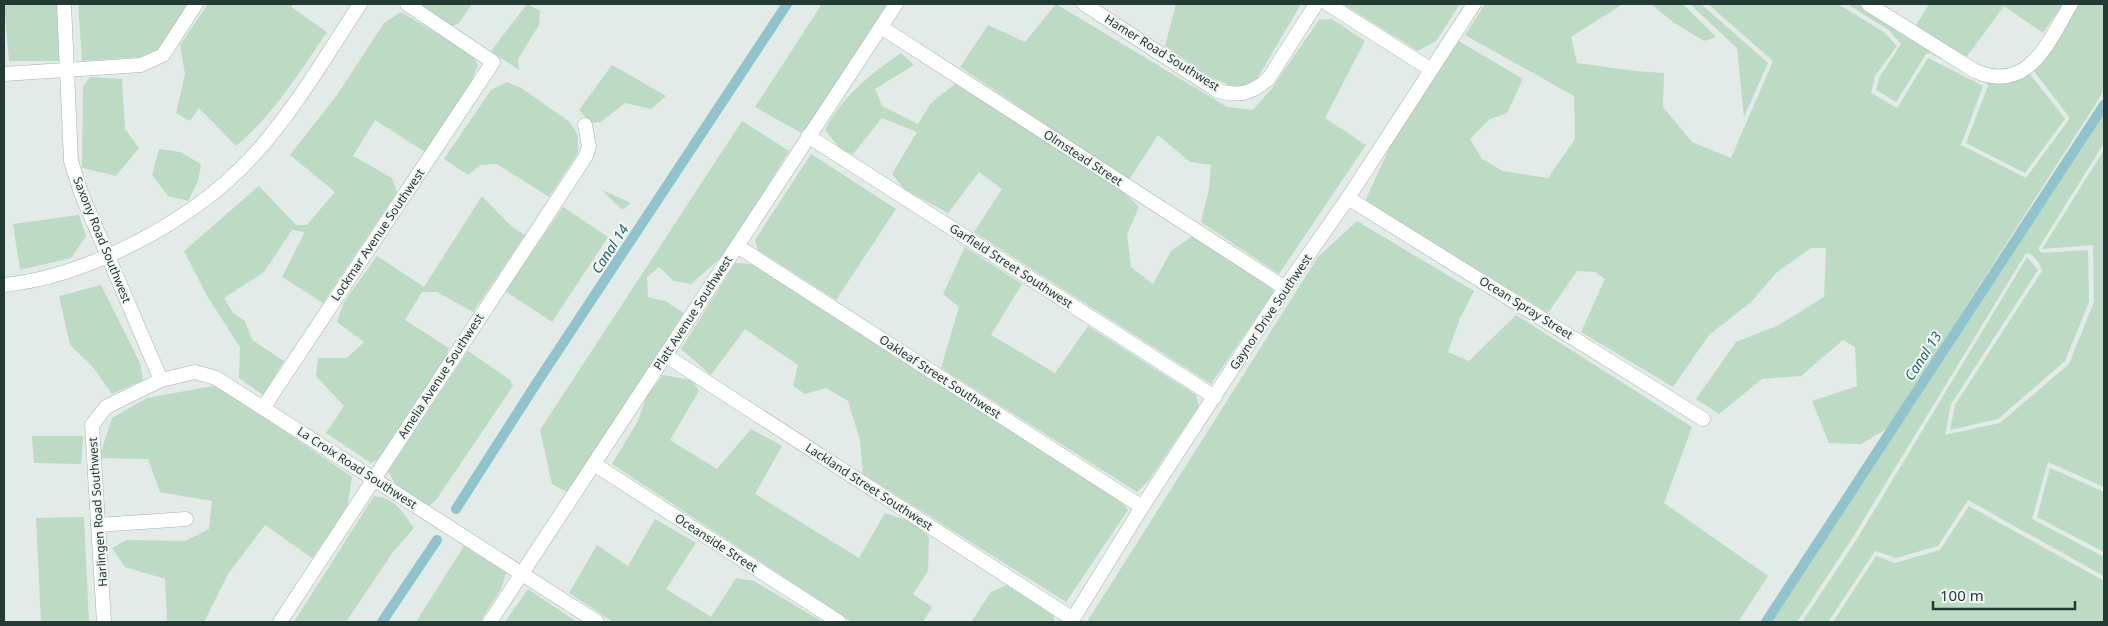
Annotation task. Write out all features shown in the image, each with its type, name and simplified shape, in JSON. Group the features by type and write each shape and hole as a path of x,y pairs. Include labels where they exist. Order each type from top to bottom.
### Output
{"street":[{"name":"Saxony Road Southwest","path":"64,4 72,161 81,193 161,380"},
{"path":"4,74 142,65 163,54 196,4"},
{"path":"4,285 26,283 108,257 149,236 205,199 250,159 289,112 360,4"},
{"name":"Lockmar Avenue Southwest","path":"263,408 494,62 406,4"},
{"name":"Platt Avenue Southwest","path":"490,622 896,4"},
{"name":"Hamer Road Southwest","path":"1084,4 1216,90 1231,94 1246,94 1260,87 1269,78 1316,4"},
{"path":"1328,4 1430,69"},
{"name":"Gaynor Drive Southwest","path":"1072,620 1142,507 1285,288 1348,198 1474,4"},
{"path":"1868,4 1975,71 1988,76 2002,78 2015,75 2031,64 2057,28 2071,4"},
{"name":"Olmstead Street","path":"881,27 1285,288"},
{"name":"Amelia Avenue Southwest","path":"280,622 586,156 589,146 585,125"},
{"name":"Garfield Street Southwest","path":"808,136 1215,397"},
{"name":"Ocean Spray Street","path":"1348,198 1703,419"},
{"name":"Oakleaf Street Southwest","path":"737,246 1142,507"},
{"name":"Lackland Street Southwest","path":"665,355 1072,620"},
{"name":"La Croix Road Southwest","path":"106,407 161,380 196,372 216,378 597,622"},
{"name":"Harlingen Road Southwest","path":"104,622 92,426 106,407"},
{"name":"Oceanside Street","path":"594,464 839,622"},
{"path":"98,525 186,519"}],"green space":[{"path":"4,4 58,4 60,61 9,61"},
{"path":"78,4 188,4 159,49 141,57 82,61"},
{"path":"208,4 293,4 291,7 327,32 274,107 250,134 236,146 199,108 190,121 176,113 185,74 180,45"},
{"path":"415,4 472,4 459,23 450,27"},
{"path":"527,4 540,11 539,25 518,59 519,70 491,51"},
{"path":"822,4 892,4 803,134 755,107"},
{"path":"1056,4 1227,107 1253,110 1272,88 1319,20 1332,19 1365,41 1325,118 1366,145 1279,274 1201,222 1209,189 1211,165 1190,162 1158,135 1129,180 960,67 988,25 1025,42"},
{"path":"1176,4 1301,4 1257,79 1238,89 1212,78 1165,46"},
{"path":"1343,4 1460,4 1436,41 1418,51"},
{"path":"1485,4 1623,4 1571,37 1577,63 1664,73 1663,107 1692,142 1731,158 1773,61 1708,4 1838,4 1885,33 1897,46 1875,76 1871,93 1897,108 1928,58 1983,86 1961,145 2026,178 2070,118 2033,70 2079,4 2098,4 2104,6 2104,91 1888,428 1861,444 1829,443 1812,401 1857,386 1855,347 1843,340 1801,376 1762,379 1719,414 1696,399 1736,342 1779,325 1824,297 1826,248 1811,248 1777,272 1751,302 1709,335 1673,387 1581,332 1605,279 1595,272 1577,271 1548,313 1365,201 1393,140 1457,40 1523,79 1507,113 1490,119 1470,139 1482,159 1503,171 1548,178 1575,139 1574,96 1465,35"},
{"path":"1651,4 1683,4 1716,37 1704,41 1673,22"},
{"path":"1690,4 1701,4 1768,63 1744,117 1737,48"},
{"path":"1847,4 1858,4 1967,73 1930,53 1926,54 1896,102 1876,90 1879,78 1901,44 1889,30"},
{"path":"1929,4 2063,4 2043,33 2004,6 1965,59 1915,27"},
{"path":"401,12 470,53 478,65 472,80 425,152 375,120 353,156 392,178 397,192 323,303 282,277 305,232 292,230 264,272 224,298 233,313 245,321 252,340 284,361 263,395 239,378 240,347 207,296 184,251 259,186 296,225 307,225 335,192 290,155 337,95 384,23"},
{"path":"901,53 914,65 875,89 882,106 918,124 931,103 956,83 1124,192 1139,207 1127,234 1131,267 1153,284 1171,251 1193,236 1270,286 1274,292 1211,384 974,232 1002,189 979,172 948,213 904,189 892,174 917,132 882,118 853,154 842,151 825,130 832,118 858,87 878,69"},
{"path":"612,65 666,96 651,109 625,103 601,122 591,123 579,110"},
{"path":"2029,73 2065,119 2025,173 1966,143 1988,86 1987,83 1978,78 1998,83 2017,79"},
{"path":"90,77 122,79 125,129 139,148 116,176 82,168 83,87"},
{"path":"507,82 521,88 570,122 578,136 578,153 549,197 497,164 480,165 468,175 444,159 491,90"},
{"path":"2104,99 2104,143 2038,249 2042,253 2088,250 2089,302 2065,361 1998,419 1950,430 1955,405 2042,271 2036,259 2029,253 2026,253 1853,537 1797,622 1768,622"},
{"path":"742,121 789,151 724,255 691,284 674,281 659,267 647,277 648,297 665,301 684,313 569,493 552,484 540,430"},
{"path":"159,149 180,152 201,164 198,181 188,201 168,196 152,175"},
{"path":"2104,150 2104,487 2048,462 2032,519 2104,557 2104,576 1968,500 1938,546 1896,558 1875,551 1828,622 1802,622 1857,539 2027,257 2038,270 1951,404 1945,435 2000,423 2069,364 2094,302 2093,245 2042,249"},
{"path":"811,154 896,209 836,300 758,250 755,240"},
{"path":"602,190 631,203 622,210"},
{"path":"482,196 512,227 525,235 473,312 437,292 422,292 405,320 449,348 446,356 380,458 371,463 326,433 344,406 316,376 318,358 347,358 364,342 337,322 344,302 377,256 424,287"},
{"path":"563,207 608,237 552,322 505,291"},
{"path":"79,215 86,236 71,258 20,270 13,224"},
{"path":"1357,221 1474,291 1460,318 1448,352 1469,361 1516,315 1692,427 1664,503 1768,576 1738,622 1087,622 1318,257"},
{"path":"965,247 1022,284 991,335 1055,373 1088,326 1196,395 1199,406 1149,480 1137,492 941,368 959,307 943,294"},
{"path":"735,263 753,264 1122,503 1128,510 1066,602 863,474 860,440 848,401 826,388 805,394 793,386 798,365 745,329 711,375 681,349"},
{"path":"101,285 140,363 143,380 112,394 92,366 70,345 59,296"},
{"path":"468,351 510,380 513,386 436,500 429,506 396,486 388,471"},
{"path":"663,375 692,380 699,391 670,440 717,469 751,429 782,446 755,494 859,558 885,513 912,522 929,537 928,571 913,594 932,607 923,622 852,622 612,464 638,421 646,397"},
{"path":"218,385 352,477 347,509 312,558 265,525 228,574 204,622 167,622 165,579 125,567 112,548 126,540 185,541 209,529 212,501 160,492 148,459 99,458 112,418 147,398"},
{"path":"32,436 83,436 81,464 34,463"},
{"path":"2050,468 2104,492 2104,552 2037,517"},
{"path":"374,496 388,499 397,506 414,528 393,552 346,622 294,622"},
{"path":"1969,506 2104,581 2104,622 1833,622 1876,556 1895,563 1940,550"},
{"path":"84,517 89,622 41,622 36,518"},
{"path":"655,519 696,543 666,589 711,617 736,578 754,581 823,622 613,622 569,593 597,545 628,566"},
{"path":"464,546 506,573 501,589 480,622 416,622"},
{"path":"1007,585 1054,616 1054,622 971,622 991,592"},
{"path":"528,589 577,622 505,622"}],"waterway":[{"name":"Canal 14","path":"456,509 534,387 787,4"},
{"name":"Canal 13","path":"1766,622 2104,105"},
{"name":"Canal 14","path":"382,622 437,540"}]}
